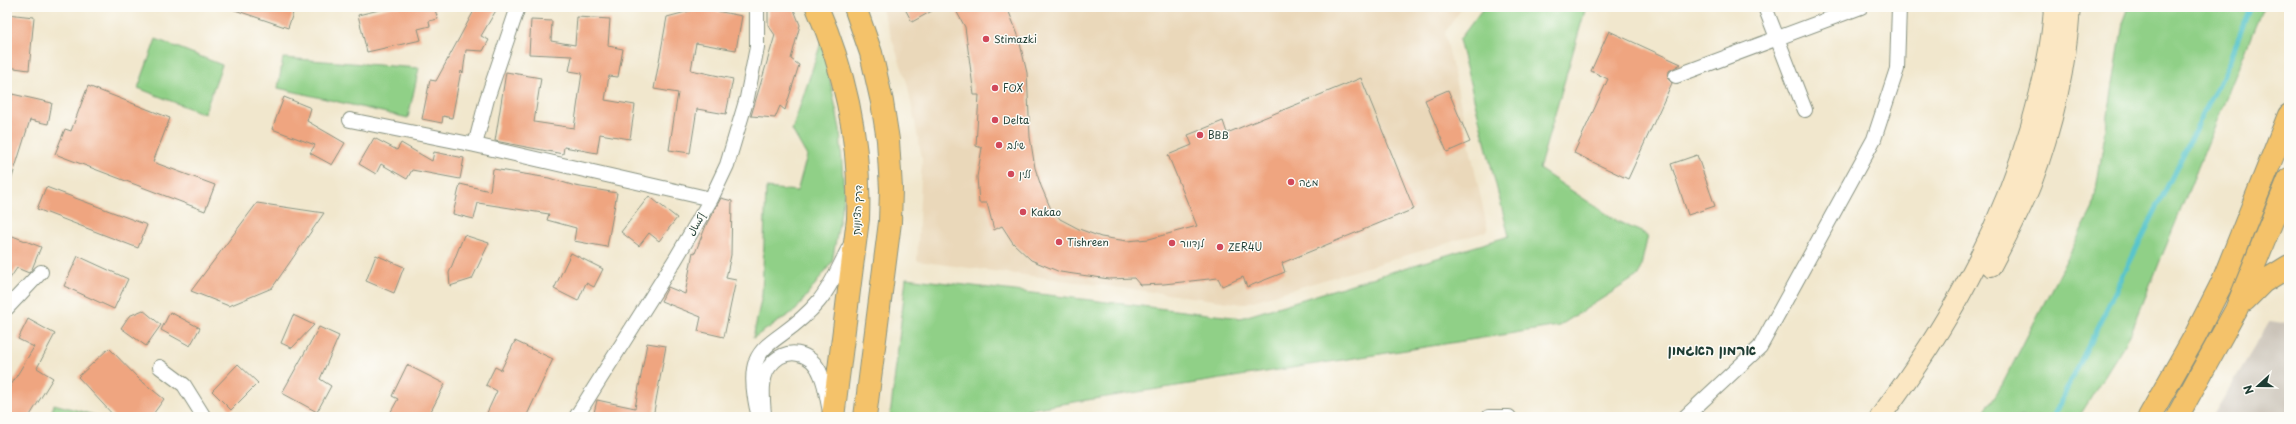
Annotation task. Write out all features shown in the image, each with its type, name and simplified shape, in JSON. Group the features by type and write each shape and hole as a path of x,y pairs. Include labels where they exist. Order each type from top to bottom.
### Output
{"highway":[{"name":"דרך הציונות","path":"817,7 838,65 856,144 859,189 856,233 832,417"},
{"path":"855,7 871,53 882,102 888,140 891,189 890,222 865,417"},
{"path":"2149,417 2167,389 2222,283 2289,115"},
{"path":"2177,417 2236,310 2289,179"},
{"path":"2236,310 2263,282 2289,266"}],"street":[{"path":"475,145 487,99 518,7"},
{"name":"إكسال","path":"576,417 676,260 727,166 747,98 757,47 757,7"},
{"path":"1765,7 1805,110"},
{"path":"1676,76 1861,7"},
{"path":"1685,417 1760,347 1874,139 1897,69 1899,7"},
{"path":"1880,417 1956,305 2001,214 2016,176 2038,102 2053,30 2054,7"},
{"path":"1897,417 1949,342 1964,316 2030,185 2053,113 2068,32 2070,7"},
{"path":"350,120 475,145 711,198"},
{"path":"759,417 753,394 752,376 755,361 764,347 800,320 819,301 856,233"},
{"path":"7,308 41,272"},
{"path":"765,417 763,384 768,367 780,357 790,353 803,353 812,361 821,374 832,417"},
{"path":"160,367 184,385 204,417"},
{"path":"1489,417 1509,417"}],"shaded area":[{"path":"881,7 1463,7 1445,32 1488,231 1243,304 917,261 922,158 907,83"},
{"path":"2270,321 2289,324 2289,417 2212,417"}],"green space":[{"path":"1484,7 1586,7 1539,169 1619,222 1648,235 1639,275 1559,326 979,417 890,417 906,278 1241,318 1509,236 1459,40"},
{"path":"2129,7 2263,7 2130,335 2079,417 1981,417 2002,385 2093,208 2123,23"},
{"path":"156,39 222,65 204,114 138,88"},
{"path":"822,40 840,129 844,196 832,262 796,310 753,338 762,295 766,188 797,191 807,156 792,130"},
{"path":"283,58 419,68 408,118 278,88"},
{"path":"54,404 101,417 50,417"}],"building":[{"path":"233,7 295,7 288,28 232,9"},
{"path":"392,7 434,7 438,19 429,21 430,26 418,29 421,40 367,52 358,15"},
{"path":"476,7 498,7 481,36 489,40 483,51 466,50 463,73 461,71 452,118 443,116 442,123 422,119 430,80 436,81"},
{"path":"768,7 793,7 800,25 791,59 799,65 785,110 780,106 775,118 751,116 775,35 768,25"},
{"path":"904,7 939,7 912,22"},
{"path":"954,7 1005,7 1009,12 1018,35 1027,73 1030,137 1035,168 1050,207 1060,219 1079,229 1101,237 1127,241 1149,239 1197,226 1168,155 1192,145 1188,135 1223,121 1227,133 1361,78 1414,209 1282,263 1285,272 1247,287 1243,277 1222,286 1218,278 1140,285 1134,278 1109,279 1060,272 1031,260 1013,243 1002,226 994,230 987,203 979,203 977,177 982,148 976,146 979,95 974,95 965,27"},
{"path":"701,8 742,16 736,50 696,43 691,70 733,79 726,114 697,109 690,153 669,150 678,93 654,89 667,17"},
{"path":"7,14 34,17 29,70 7,67"},
{"path":"577,17 610,19 608,46 623,49 618,77 609,76 605,100 635,105 630,139 600,134 597,153 564,147 563,154 495,141 506,72 541,78 534,122 574,128 582,73 569,71 572,56 529,54 531,20 552,21 551,41 575,45"},
{"path":"1609,31 1681,64 1669,71 1668,79 1672,83 1628,179 1574,153 1608,79 1591,71"},
{"path":"88,86 170,118 153,162 215,185 205,211 55,154 65,129 71,131"},
{"path":"1448,90 1470,142 1447,152 1425,100"},
{"path":"12,94 52,103 48,124 30,120 10,184 7,183 7,118"},
{"path":"284,97 311,108 307,121 345,143 332,165 310,153 315,145 272,129"},
{"path":"374,138 397,150 401,143 432,161 434,152 464,158 460,179 412,170 407,179 381,164 376,174 359,164"},
{"path":"1697,155 1715,206 1688,215 1671,164"},
{"path":"493,169 549,178 575,186 617,193 607,247 574,241 576,228 547,220 549,214 478,203 474,219 453,214 460,184 490,191"},
{"path":"46,187 147,225 138,248 37,209"},
{"path":"649,196 677,218 659,241 649,233 639,246 621,232"},
{"path":"721,198 732,201 731,255 726,278 736,280 724,337 698,331 701,317 661,301 668,287 685,294 693,252 695,253 707,223"},
{"path":"257,203 324,213 272,288 229,306 191,291"},
{"path":"10,235 41,247 29,273 17,268 7,283 7,243"},
{"path":"464,235 489,243 472,279 450,286 449,273"},
{"path":"571,253 603,269 594,287 586,283 578,301 554,289"},
{"path":"376,255 404,267 394,293 366,281"},
{"path":"78,256 128,279 114,309 64,286"},
{"path":"143,310 161,325 146,346 121,328 129,316"},
{"path":"170,312 200,328 190,346 161,330"},
{"path":"293,315 314,325 292,348 281,343"},
{"path":"28,319 55,334 37,368 53,378 29,417 7,417 7,392 34,347 18,339"},
{"path":"319,327 339,336 320,379 331,386 317,412 282,393"},
{"path":"515,341 553,359 526,417 485,417 497,391 486,385 495,367 501,370"},
{"path":"647,343 666,346 653,417 593,417 597,400 635,408"},
{"path":"109,348 139,379 164,399 151,417 115,417 78,377"},
{"path":"238,364 258,383 231,410 212,391"},
{"path":"407,365 445,384 428,417 388,417 398,399 392,396"}],"waterway":[{"path":"2053,417 2231,58 2250,7"}],"place":[{"name":"Stimazki","path":"986,39"},
{"name":"FOX","path":"995,88"},
{"name":"Delta","path":"995,120"},
{"name":"BBB","path":"1200,135"},
{"name":"שילב","path":"999,145"},
{"name":"ללין","path":"1011,174"},
{"name":"מגה","path":"1291,182"},
{"name":"Kakao","path":"1023,212"},
{"name":"Tishreen","path":"1059,242"},
{"name":"לנדוור","path":"1172,243"},
{"name":"ZER4U","path":"1220,247"}],"district":[{"name":"ארמון האגמון","path":"1712,350"}]}
